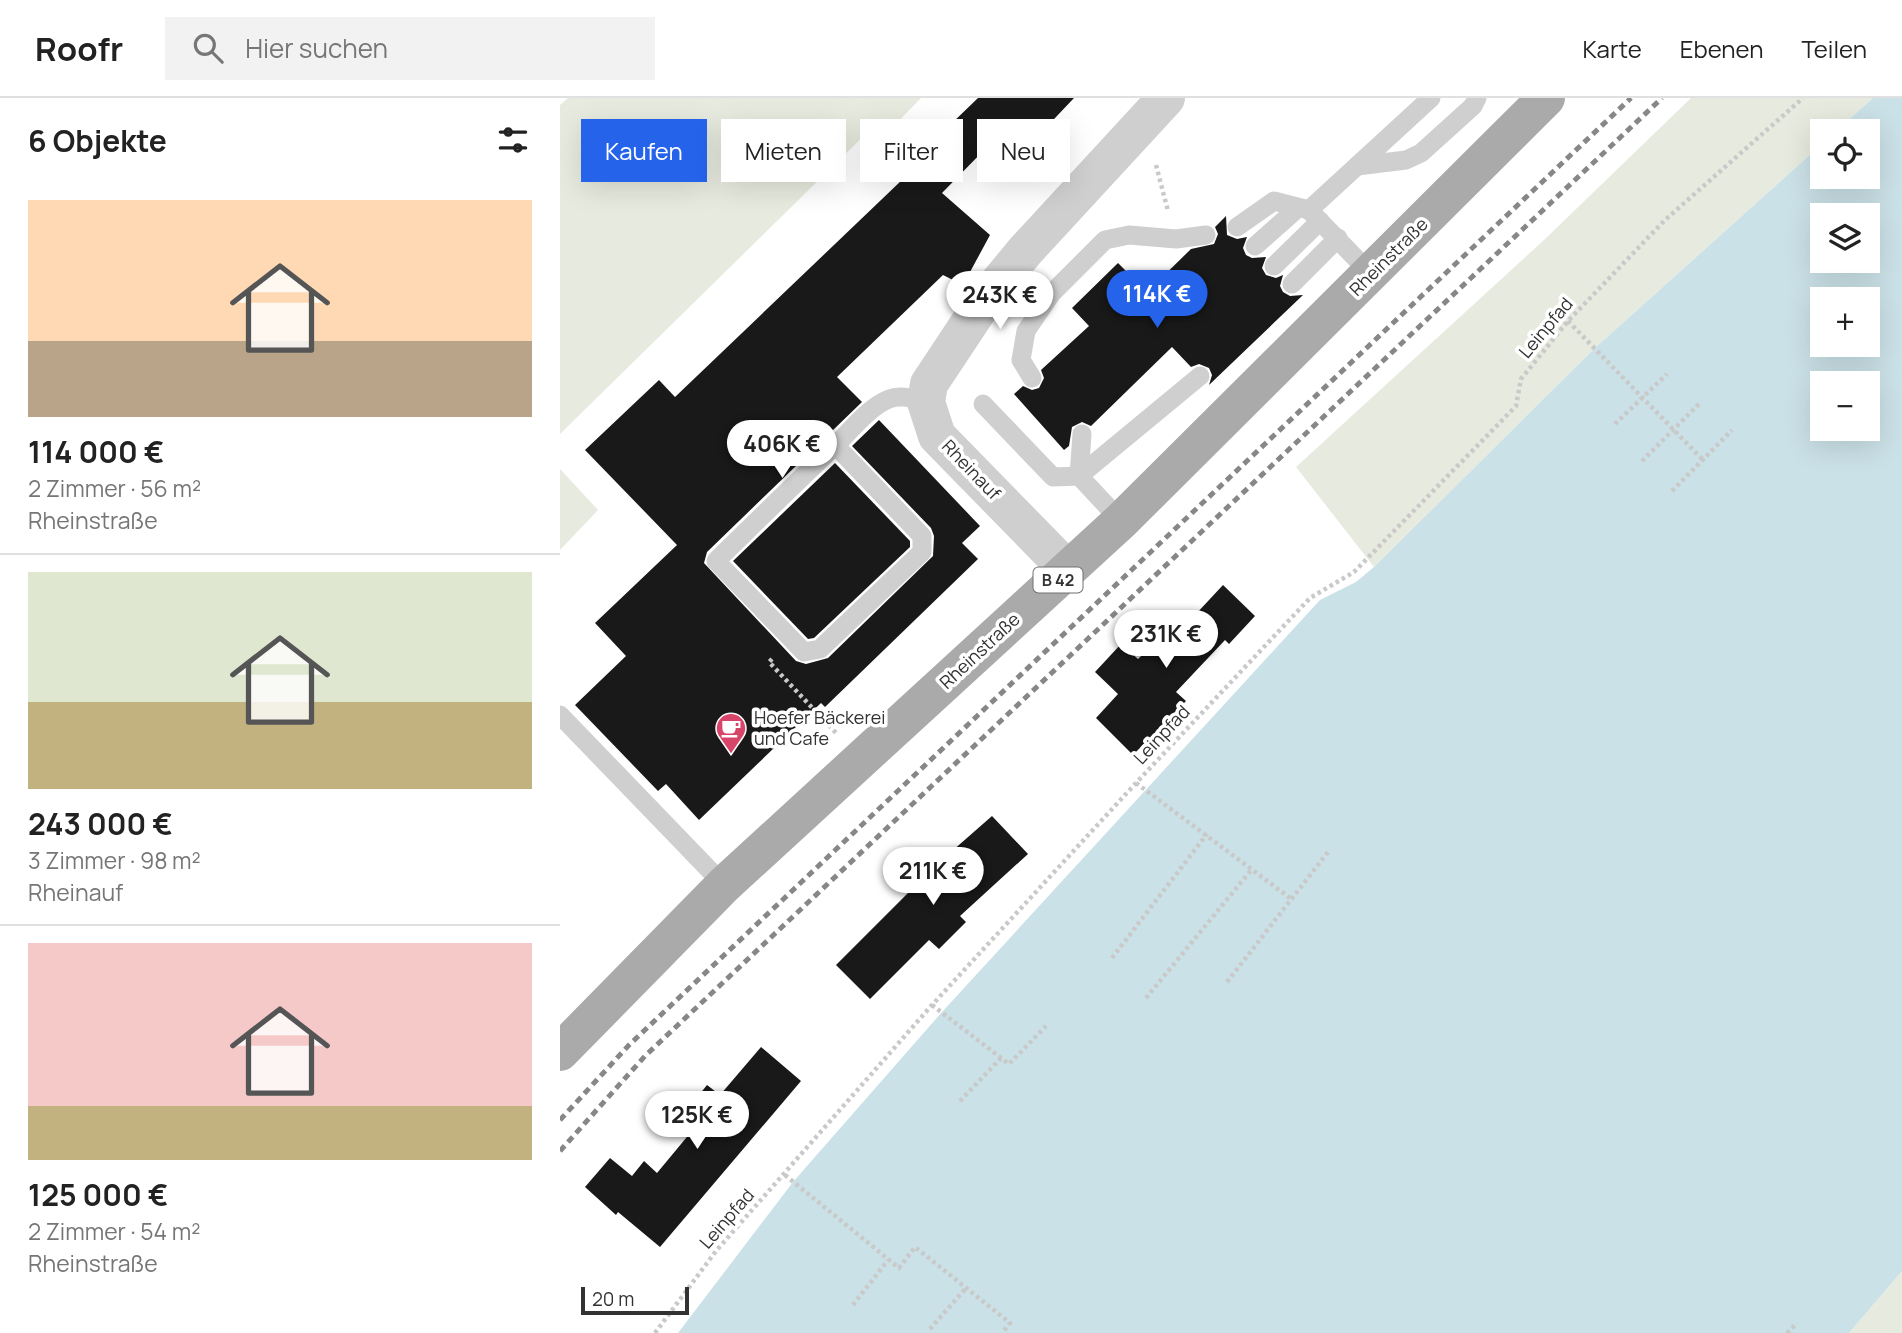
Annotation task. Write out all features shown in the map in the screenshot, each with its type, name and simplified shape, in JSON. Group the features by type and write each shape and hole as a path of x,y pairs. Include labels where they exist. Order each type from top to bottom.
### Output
{"main road":[{"name":"Rheinstraße","path":"560,1052 724,885 1121,521 1546,98"}],"street":[{"path":"926,402 929,384 937,370 986,299 1025,251 1154,111"},
{"name":"Rheinauf","path":"926,402 937,436 1068,570"}],"lane":[{"path":"1274,266 1309,213 1430,98"},
{"path":"1357,166 1406,160 1421,153 1473,106 1477,98"},
{"path":"1237,227 1274,201 1309,213 1371,274"},
{"path":"1255,246 1309,213"},
{"path":"1032,378 1021,360 1026,331 1052,293 1105,240 1129,235 1176,239 1206,235"},
{"path":"1292,284 1338,239"},
{"path":"983,404 1053,477 1079,476 1200,376"},
{"path":"835,446 922,537 922,552 820,649 804,652 716,561 870,411 888,399 902,397 926,402"},
{"path":"1082,434 1079,476 1121,521"},
{"path":"564,728 724,885"}],"path":[{"name":"Leinpfad","path":"655,1333 716,1251 932,1005 1136,783 1310,598 1354,572 1516,406 1521,379 1568,321 1665,220 1802,98"},
{"path":"1154,111 1149,140 1176,239"},
{"path":"1568,321 1703,460"},
{"path":"1615,424 1667,374"},
{"path":"1642,461 1700,403"},
{"path":"1672,491 1732,430"},
{"path":"779,675 816,713"},
{"path":"1136,783 1290,898"},
{"path":"1112,958 1207,834"},
{"path":"1227,982 1328,852"},
{"path":"1146,998 1252,869"},
{"path":"932,1005 1009,1064 1046,1026"},
{"path":"960,1101 1001,1058"},
{"path":"785,1175 899,1268 915,1247 1010,1323 1002,1333"},
{"path":"853,1305 888,1260"},
{"path":"930,1329 966,1288"},
{"path":"1787,1333 1797,1323"}],"shaded area":[{"path":"568,98 921,98 901,119 860,119 860,140 846,153 846,119 721,119 721,182 817,182 560,434 560,105"},
{"path":"1691,98 1873,98 1849,119 1810,119 1810,155 1595,348 1374,567 1296,467 1544,240"},
{"path":"560,469 598,510 560,550"},
{"path":"1902,1271 1902,1333 1849,1333"}],"water":[{"path":"1873,98 1902,98 1902,1271 1849,1333 678,1333 793,1182 942,1012 1320,600 1356,582 1374,567 1595,348 1810,155 1810,189 1880,189 1880,119 1849,119"}],"building":[{"path":"978,98 1074,98 1054,119 977,119 977,157 963,172 963,119 956,119"},
{"path":"900,182 953,182 942,193 990,235 963,285 943,275 837,377 862,402 707,552 704,563 796,661 806,664 828,658 933,556 934,536 931,528 852,446 879,420 980,526 962,543 978,559 825,707 821,703 699,820 666,784 658,791 575,705 626,656 595,623 677,545 585,450 659,380 675,397"},
{"path":"1226,216 1227,235 1237,239 1247,237 1243,248 1246,255 1252,258 1266,257 1262,268 1266,275 1276,278 1283,275 1280,286 1283,292 1290,296 1303,295 1209,385 1212,375 1209,368 1199,364 1191,367 1172,347 1091,426 1082,422 1072,427 1069,446 1064,450 1014,394 1023,386 1032,390 1039,388 1044,378 1041,370 1089,326 1072,308 1118,263 1147,292 1191,249 1214,244 1218,234 1215,227"},
{"path":"835,463 910,541 910,547 814,638 808,639 733,561"},
{"path":"1223,585 1255,616 1229,644 1225,640 1176,692 1186,701 1133,755 1096,718 1118,694 1095,672 1121,644 1138,659 1175,624 1181,630"},
{"path":"992,816 1028,854 960,916 966,922 939,949 929,940 870,999 836,965 935,866"},
{"path":"761,1047 801,1081 660,1247 618,1212 616,1215 585,1187 610,1158 632,1176 644,1161 657,1173 696,1126 683,1115 707,1085 720,1095"}],"railway":[{"path":"560,1120 629,1045 1631,98"},
{"path":"560,1151 645,1056 1662,98"}],"place":[{"name":"Hoefer Bäckerei und Cafe","path":"731,755"}]}
